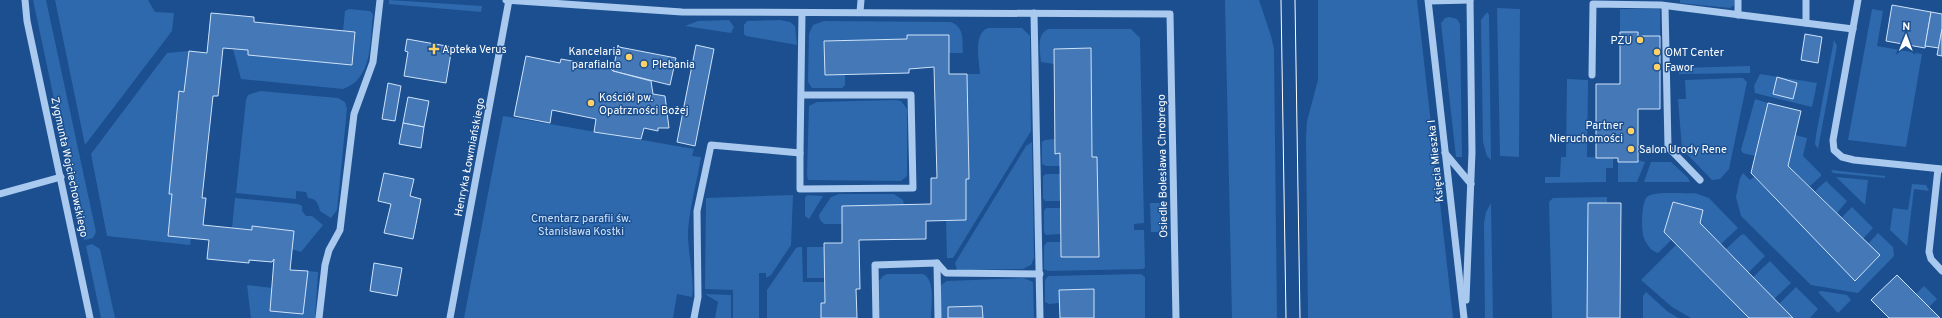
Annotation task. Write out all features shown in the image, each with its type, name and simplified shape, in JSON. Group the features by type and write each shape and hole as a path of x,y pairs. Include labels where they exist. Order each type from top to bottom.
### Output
{"street":[{"name":"Zygmunta Wojciechowskiego","path":"20,0 27,21 90,318"},
{"name":"Zygmunta Wojciechowskiego","path":"25,0 27,21"},
{"path":"319,318 328,255 340,230 354,114 373,62 380,0"},
{"path":"508,0 682,12 1034,13 1040,318"},
{"name":"Henryka Łowmiańskiego","path":"450,318 508,0"},
{"path":"860,12 861,0"},
{"name":"Księcia Mieszka I","path":"1428,0 1470,0 1472,152 1464,318 1428,0"},
{"path":"1738,0 1738,15"},
{"path":"1806,0 1806,23"},
{"path":"1858,0 1833,140 1834,150 1839,155 1854,160 1940,169 1929,252 1931,259 1942,271"},
{"path":"1592,76 1593,4 1662,4 1853,29"},
{"path":"1662,4 1668,147 1700,180"},
{"path":"802,13 800,189 913,188 911,95 802,95"},
{"name":"Osiedle Bolesława Chrobrego","path":"1034,13 1170,14 1176,318"},
{"path":"694,318 698,297 697,211 710,145 800,153"},
{"path":"1446,154 1471,184"},
{"path":"0,194 61,176"},
{"path":"876,318 875,265 937,263 946,273 1040,274"},
{"path":"937,263 938,318"}],"green space":[{"path":"33,0 46,0 96,232 93,238 84,240"},
{"path":"55,0 148,0 155,12 174,13 172,31 85,145"},
{"path":"389,0 482,6 481,12 389,4"},
{"path":"1225,0 1259,0 1274,49 1277,318 1232,318"},
{"path":"1318,0 1417,0 1453,318 1308,318 1306,138 1307,121 1318,80"},
{"path":"1680,0 1734,0 1734,5 1730,8 1680,3"},
{"path":"1497,8 1520,9 1519,157 1500,156"},
{"path":"349,9 370,11 373,14 368,58 360,77 353,84 343,89 241,79 233,49 248,50 248,55 352,65 355,32 343,31 345,11"},
{"path":"1620,9 1660,9 1660,36 1638,36 1620,32"},
{"path":"1872,9 1883,11 1877,46 1922,54 1906,147 1848,140"},
{"path":"1487,12 1489,15 1491,160 1487,156 1483,142 1481,20"},
{"path":"1449,17 1457,19 1460,24 1462,157 1456,157 1441,23 1445,18"},
{"path":"729,20 734,27 731,33 685,26 698,21"},
{"path":"780,20 790,22 795,26 797,45 746,36 744,34 744,25 747,21"},
{"path":"824,21 951,22 961,31 963,53 949,53 948,35 907,35 907,39 824,41 825,74 845,74 845,85 842,88 812,88 808,82 809,34 813,25"},
{"path":"988,28 1022,28 1030,36 1031,131 953,258 947,258 946,221 966,220 966,179 969,179 967,74 980,74 978,48 980,35"},
{"path":"1048,29 1131,29 1140,38 1144,223 1134,224 1134,230 1144,230 1145,267 1143,269 1048,271 1044,269 1044,246 1047,242 1061,242 1062,257 1099,256 1097,157 1092,157 1091,48 1054,49 1054,64 1041,62 1040,39 1044,32"},
{"path":"1834,40 1837,46 1818,149 1815,144 1816,135"},
{"path":"189,51 184,92 179,91 169,194 172,194 168,235 191,238 190,245 107,236 91,154 167,53"},
{"path":"1750,66 1750,73 1679,74 1679,68"},
{"path":"1760,74 1817,83 1812,107 1755,93 1754,86"},
{"path":"1743,78 1747,82 1729,169 1720,179 1712,180 1682,149 1678,99 1686,99 1685,80"},
{"path":"1567,79 1588,80 1587,157 1613,158 1613,168 1606,168 1606,182 1545,183 1545,177 1560,177 1561,157 1566,157"},
{"path":"260,91 338,98 345,102 347,109 337,210 331,218 320,211 317,202 308,198 306,192 296,191 296,199 236,193 246,100 248,95"},
{"path":"1755,99 1768,103 1755,156 1743,153 1741,150"},
{"path":"901,101 907,109 907,176 901,181 808,180 809,106 817,102"},
{"name":"Cmentarz parafii św. Stanisława Kostki","path":"503,116 694,149 692,156 701,157 688,230 693,290 692,297 677,294 673,318 464,318"},
{"path":"1795,135 1807,138 1803,156 1821,174 1821,176 1810,186 1788,166"},
{"path":"1055,139 1056,154 1060,153 1060,166 1046,166 1042,164 1042,142 1045,140"},
{"path":"1032,142 1034,258 1031,265 1023,269 957,270 955,263 1026,146"},
{"path":"1638,160 1645,162 1637,182 1618,182 1618,162 1638,162"},
{"path":"1651,162 1671,162 1688,178 1690,182 1644,182"},
{"path":"1831,170 1885,176 1885,178 1833,173"},
{"path":"1743,173 1750,180 1754,177 1855,280 1868,244 1878,233 1893,247 1894,256 1858,293 1811,285 1741,216 1736,197 1740,178"},
{"path":"1046,174 1060,174 1061,201 1045,201 1043,198 1043,176"},
{"path":"1836,177 1868,180 1865,205"},
{"path":"1826,181 1847,201 1837,213 1815,191"},
{"path":"1912,184 1926,185 1929,191 1914,189 1907,246 1890,230 1893,208 1908,210"},
{"path":"1695,193 1709,198 1738,228 1721,244 1700,223 1703,210 1673,202 1664,232 1671,240 1658,253 1654,251 1646,243 1643,234 1642,216 1644,203 1648,196 1652,194"},
{"path":"839,194 894,194 903,200 904,205 842,206 842,224 824,224 820,220 819,215 831,197"},
{"path":"793,195 791,245 771,275 766,278 766,273 759,273 759,318 733,318 733,290 705,289 706,198"},
{"path":"807,195 823,196 809,219 805,216 805,198"},
{"path":"1607,197 1607,203 1588,203 1587,318 1552,318 1549,202 1553,198"},
{"path":"235,198 298,204 302,206 302,211 306,216 312,216 323,225 301,252 291,249 294,231 253,226 252,230 232,228"},
{"path":"1150,203 1164,203 1165,232 1151,232"},
{"path":"1491,203 1493,318 1485,318 1484,223 1486,212"},
{"path":"1852,207 1873,228 1863,239 1842,217"},
{"path":"1046,208 1061,208 1061,234 1046,235 1044,232 1044,211"},
{"path":"1744,234 1765,256 1748,273 1726,249"},
{"path":"92,244 100,249 115,318 101,318 86,246"},
{"path":"1676,245 1749,318 1691,318 1672,307 1641,280"},
{"path":"802,247 803,282 824,282 825,303 821,303 821,318 767,318 767,290 796,248"},
{"path":"807,247 824,247 824,278 807,278"},
{"path":"1770,261 1791,283 1774,299 1753,277"},
{"path":"308,271 318,272 315,318 251,318 247,285 272,288 270,311 303,314"},
{"path":"887,274 923,274 927,277 930,282 932,293 931,318 880,318 879,281"},
{"path":"1141,274 1145,277 1145,318 1094,318 1093,289 1059,290 1059,303 1049,304 1045,302 1045,280 1048,276"},
{"path":"1024,278 1033,282 1034,318 983,318 982,306 948,307 948,318 940,318 940,288 941,285 947,281"},
{"path":"1924,286 1937,299 1929,307 1916,294"},
{"path":"1796,287 1818,309 1810,318 1793,318 1779,304"},
{"path":"1821,291 1847,295 1851,300 1838,313 1818,292"},
{"path":"1646,292 1667,311 1678,318 1643,318 1643,296"},
{"path":"705,294 731,295 731,318 715,318 718,302"}],"building":[{"path":"1892,5 1931,12 1925,48 1886,41"},
{"path":"1931,12 1942,14 1942,29 1939,48 1925,46"},
{"path":"211,13 254,17 254,22 355,32 352,65 248,55 248,50 223,48 218,96 213,96 202,198 206,198 203,225 252,230 252,226 294,231 290,270 308,271 303,314 270,311 274,259 272,262 249,260 249,263 207,259 209,240 168,236 172,194 169,194 179,91 184,92 189,51 207,53"},
{"path":"1942,29 1942,56 1937,55"},
{"path":"1620,32 1638,32 1638,36 1660,36 1660,109 1638,109 1638,162 1618,162 1618,158 1596,158 1596,84 1620,84"},
{"path":"1805,34 1822,37 1818,63 1801,60"},
{"path":"907,35 949,35 949,74 967,74 969,179 966,179 966,220 926,221 926,239 859,240 860,289 856,289 857,318 821,318 821,303 825,303 824,243 842,243 842,206 931,204 931,178 937,178 934,67 909,69 909,73 825,75 824,41 907,39"},
{"path":"407,39 452,47 446,83 404,76 408,52 405,51"},
{"name":"Plebania","path":"618,45 619,47 676,58 670,85 613,71"},
{"path":"696,45 714,49 695,146 677,142"},
{"path":"1091,48 1092,157 1097,157 1099,257 1061,257 1060,153 1055,154 1054,49"},
{"name":"Kościół pw. Opatrzności Bożej","path":"526,56 560,63 561,59 610,68 613,71 651,81 653,94 665,96 669,128 658,128 658,131 644,128 641,139 594,132 596,119 552,110 550,123 514,116"},
{"path":"1777,77 1797,83 1793,99 1773,94"},
{"path":"388,83 401,86 395,121 382,119"},
{"path":"408,97 429,101 424,127 403,123"},
{"path":"1768,103 1801,111 1788,166 1880,255 1855,281 1751,173"},
{"path":"403,123 424,127 421,148 399,144"},
{"path":"384,173 414,179 410,196 421,199 413,239 384,233 391,204 378,201"},
{"path":"1673,202 1703,210 1700,223 1793,318 1749,318 1664,232"},
{"path":"1588,203 1621,203 1620,318 1587,318"},
{"path":"374,263 402,268 397,296 370,291"},
{"path":"1897,275 1940,318 1889,318 1871,300"},
{"path":"1094,289 1094,318 1060,318 1059,290"},
{"path":"982,306 983,318 948,318 948,307"}],"tram line":[{"path":"1281,0 1286,318"},
{"path":"1295,0 1300,318"}],"place":[{"name":"PZU","path":"1640,40"},
{"name":"Apteka Verus","path":"434,49"},
{"name":"OMT Center","path":"1657,52"},
{"name":"Kancelaria parafialna","path":"629,57"},
{"name":"Plebania","path":"644,64"},
{"name":"Fawor","path":"1657,67"},
{"name":"Kościół pw. Opatrzności Bożej","path":"591,103"},
{"name":"Partner Nieruchomości","path":"1631,131"},
{"name":"Salon Urody Rene","path":"1631,149"}]}
